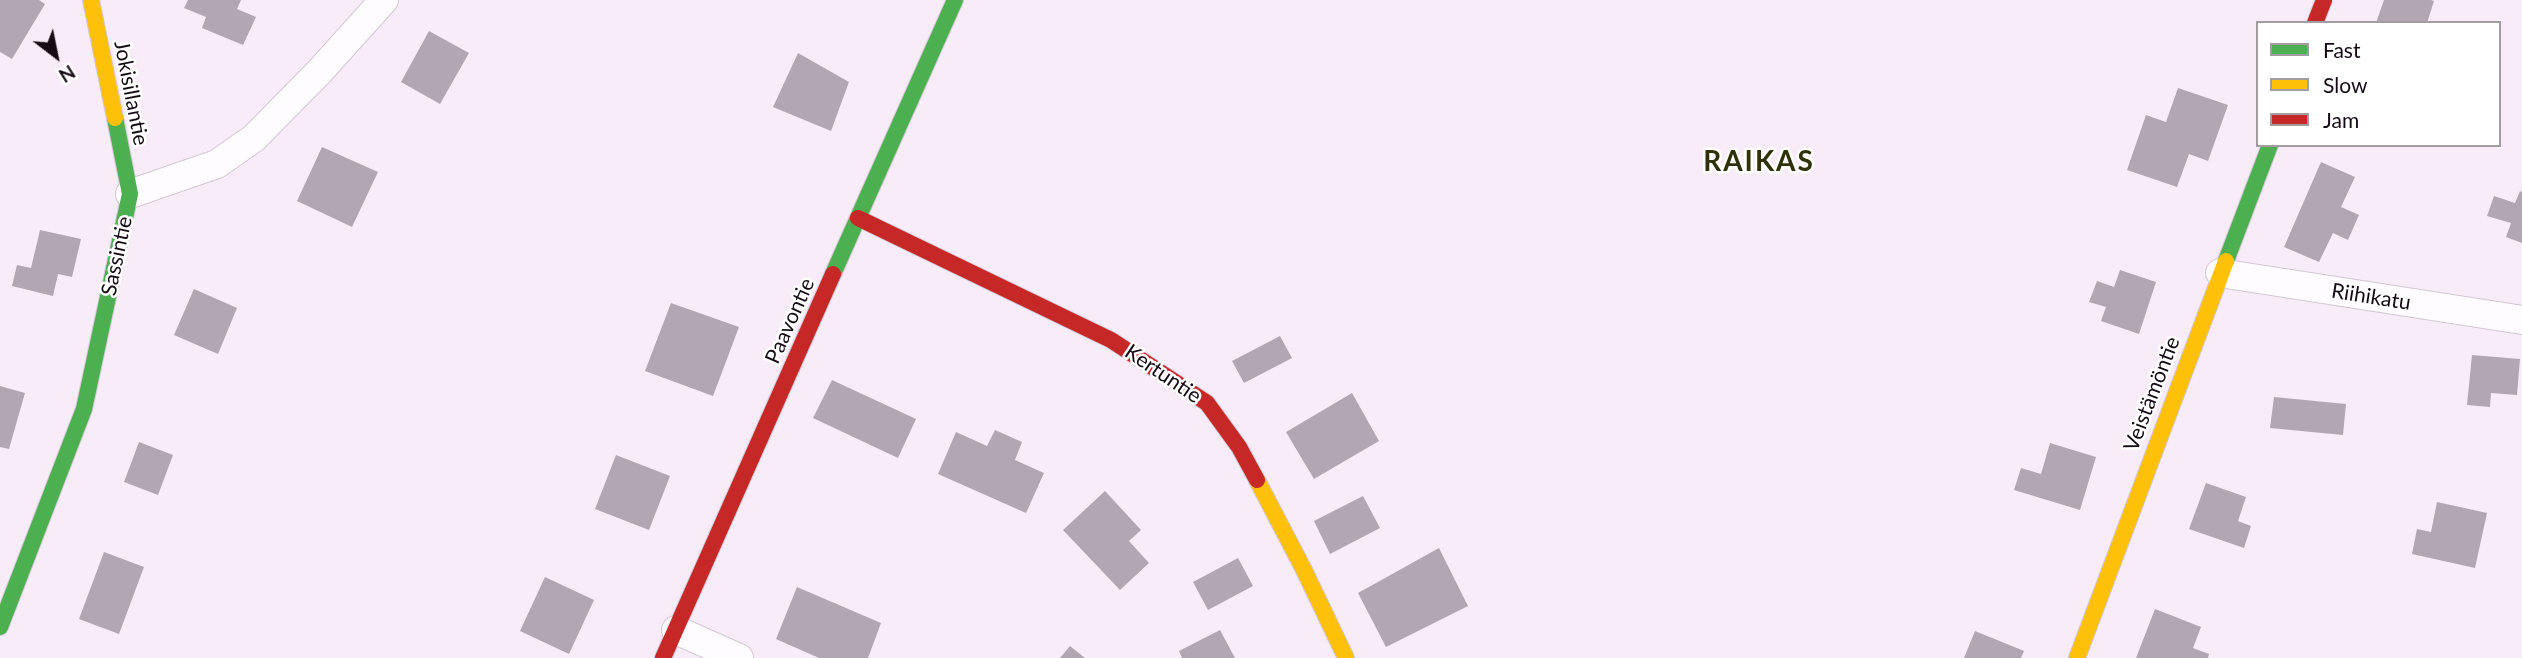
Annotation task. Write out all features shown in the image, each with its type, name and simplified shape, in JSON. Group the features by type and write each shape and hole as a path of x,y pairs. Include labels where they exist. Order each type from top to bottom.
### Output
{"street":[{"name":"Jokisillantie","path":"91,0 130,194"},
{"name":"Sassintie","path":"0,626 84,409 130,194 217,164 254,138 384,0"},
{"name":"Paavontie","path":"663,658 955,0"},
{"path":"2316,21 2324,0"},
{"name":"Veistämöntie","path":"2077,658 2269,147"},
{"name":"Kertuntie","path":"858,218 1111,340 1207,403 1239,447 1304,570 1346,658"},
{"name":"Riihikatu","path":"2220,273 2522,320"},
{"path":"676,630 739,658"}],"building":[{"path":"0,0 39,0 45,4 12,59 0,52"},
{"path":"188,0 241,0 237,9 256,17 243,45 202,28 206,17 184,8"},
{"path":"2384,0 2434,1 2428,21 2377,21"},
{"path":"429,31 469,53 440,104 401,82"},
{"path":"798,53 849,82 831,131 773,107"},
{"path":"2178,88 2228,105 2208,161 2189,154 2177,187 2127,170 2146,115 2166,122"},
{"path":"322,147 378,172 352,227 297,201"},
{"path":"2321,162 2355,177 2341,207 2359,215 2348,240 2333,233 2319,262 2284,247"},
{"path":"2520,191 2522,243 2506,237 2511,223 2487,216 2494,196 2515,203"},
{"path":"40,230 81,239 72,277 58,274 53,296 12,286 17,265 31,268"},
{"path":"2120,270 2156,282 2139,334 2101,321 2106,307 2089,302 2097,281 2114,287"},
{"path":"194,289 237,308 218,354 174,335"},
{"path":"671,303 739,327 713,396 645,371"},
{"path":"1280,336 1292,358 1244,383 1232,361"},
{"path":"2472,355 2520,359 2517,395 2491,393 2490,407 2467,405"},
{"path":"832,380 916,419 898,458 813,418"},
{"path":"0,386 25,393 9,449 0,447"},
{"path":"1352,393 1379,441 1314,479 1286,432"},
{"path":"2274,397 2346,404 2343,435 2270,428"},
{"path":"995,430 1022,442 1015,460 1044,473 1026,513 938,474 956,432 987,446"},
{"path":"139,442 173,455 158,495 124,482"},
{"path":"2050,443 2096,457 2080,510 2014,490 2021,468 2041,474"},
{"path":"616,455 670,476 649,530 595,509"},
{"path":"2206,483 2246,497 2238,521 2251,526 2244,548 2189,529"},
{"path":"1105,491 1141,530 1129,541 1149,563 1120,590 1063,530"},
{"path":"1363,496 1380,528 1330,554 1314,521"},
{"path":"2437,502 2487,513 2475,568 2412,554 2417,529 2431,532"},
{"path":"1439,548 1468,606 1386,647 1358,593"},
{"path":"104,552 144,567 119,634 79,619"},
{"path":"1238,558 1253,586 1208,610 1193,582"},
{"path":"545,577 594,600 569,654 520,631"},
{"path":"797,587 881,623 868,658 819,658 776,639"},
{"path":"2155,609 2201,627 2193,648 2209,654 2208,658 2136,658"},
{"path":"1220,630 1235,658 1182,658 1179,651"},
{"path":"1975,631 2024,651 2021,658 1964,658"},
{"path":"1070,646 1085,658 1060,658"}],"traffic: fast":[{"path":"833,274 955,0"},
{"path":"0,627 84,409 130,194 115,118"},
{"path":"2226,261 2269,147"}],"traffic: slow":[{"path":"91,0 115,118"},
{"path":"2077,658 2226,261"},
{"path":"1257,480 1346,658"}],"traffic: jam":[{"path":"2316,21 2324,0"},
{"path":"858,218 1111,340 1207,403 1239,447 1257,480"},
{"path":"663,658 833,274"}],"district":[{"name":"RAIKAS","path":"1759,162"}]}
